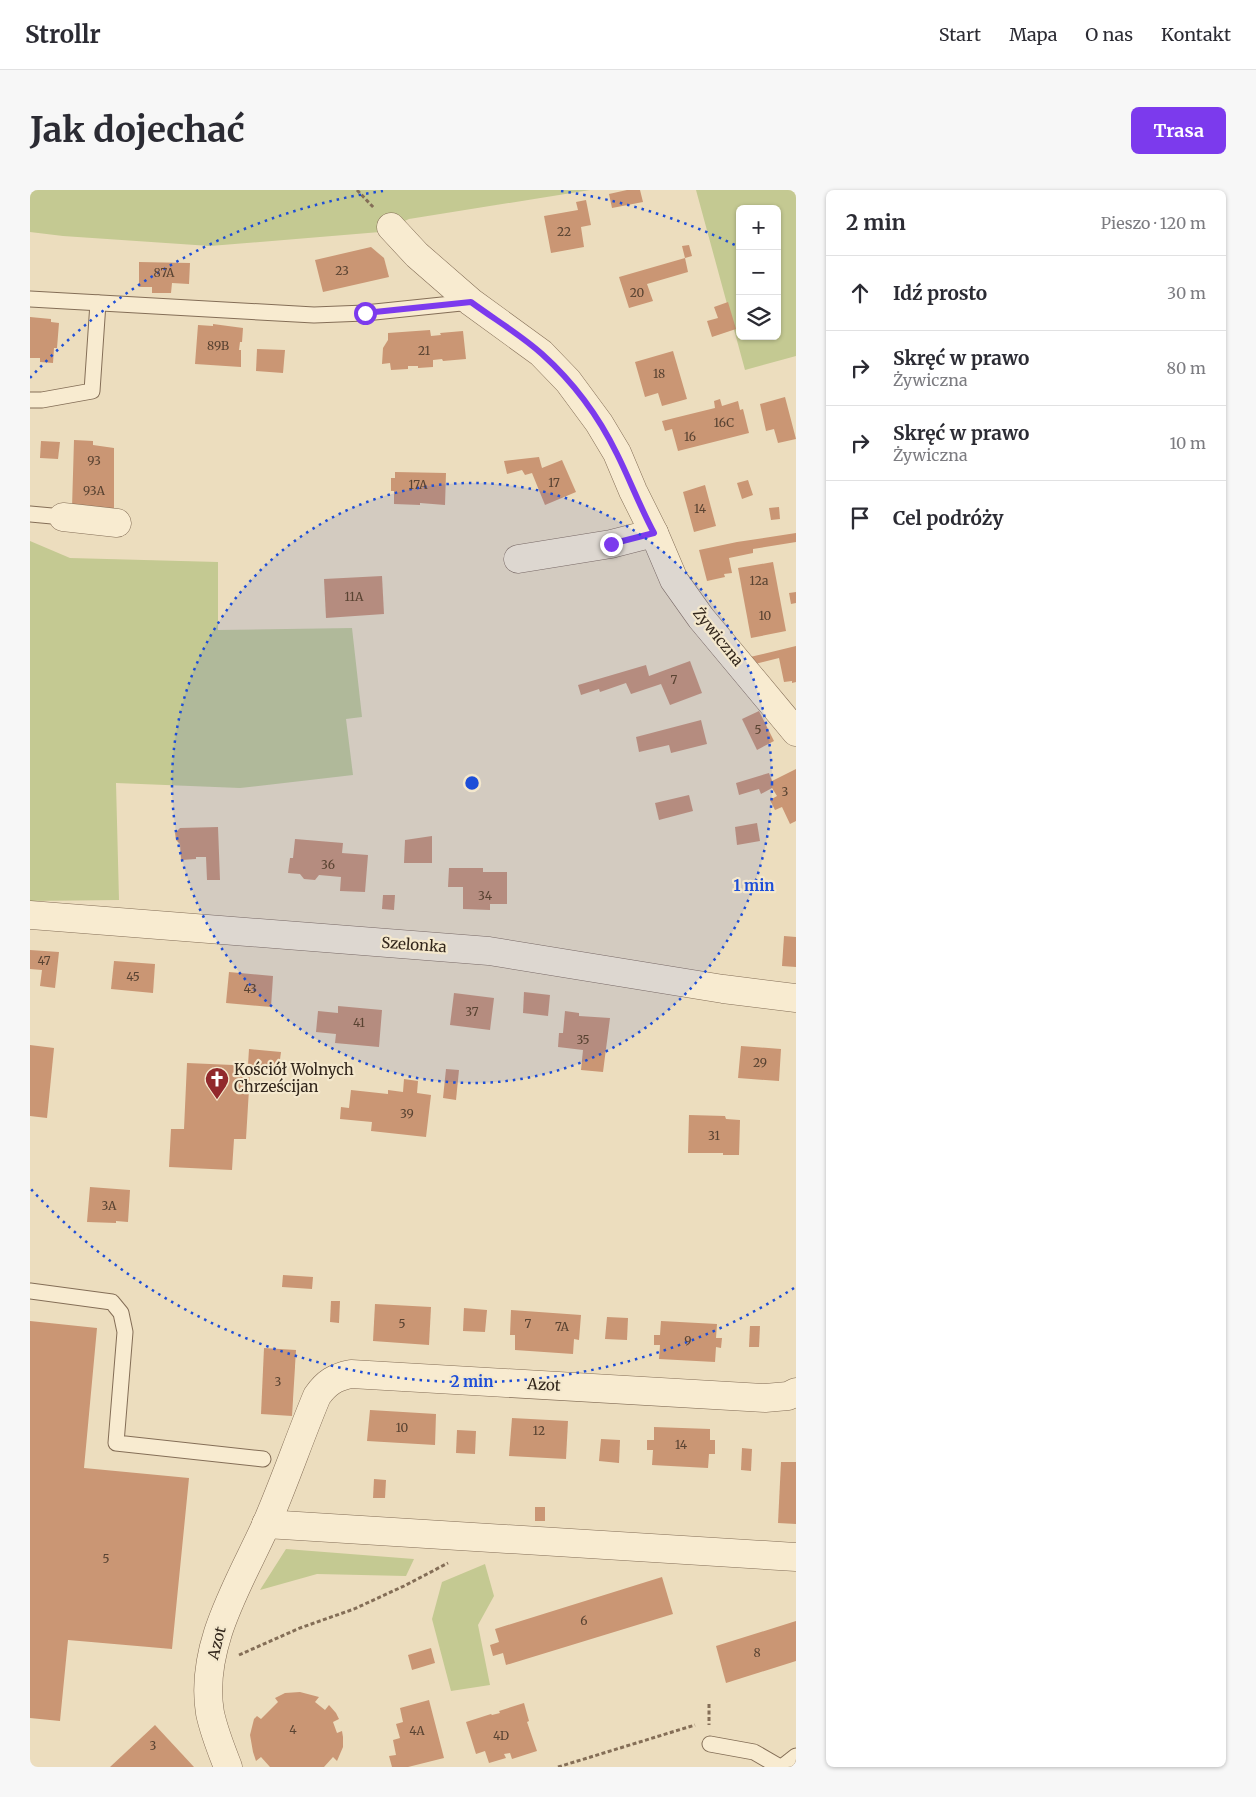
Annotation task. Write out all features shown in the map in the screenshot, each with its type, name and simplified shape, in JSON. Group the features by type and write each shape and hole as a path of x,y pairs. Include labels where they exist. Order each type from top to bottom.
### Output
{"street":[{"name":"Żywiczna","path":"391,227 417,255 471,302 541,353 568,380 599,423 617,453 674,580 701,618 796,732"},
{"path":"63,517 118,522"},
{"path":"518,559 611,544 654,533"},
{"name":"Szelonka","path":"30,915 489,950 723,989 796,998"},
{"name":"Azot","path":"228,1767 217,1741 210,1712 209,1682 213,1649 226,1610 266,1524 317,1396 331,1380 351,1374 765,1398 788,1396 796,1392"},
{"path":"266,1524 796,1557"}],"lane":[{"path":"30,298 314,315 365,313 471,302"},
{"path":"30,400 42,400 92,391 98,303"},
{"path":"30,514 63,517"},
{"path":"30,1291 112,1302 122,1313 125,1332 116,1443 263,1459"},
{"path":"710,1744 754,1752 781,1767 796,1756"}],"path":[{"path":"238,1655 300,1628 354,1609 404,1586 452,1560"},
{"path":"558,1767 575,1765 695,1725"}],"green space":[{"path":"30,190 590,190 409,219 380,232 210,246 30,232"},
{"path":"696,190 796,190 796,356 745,370 737,340 781,340 781,205 736,205 736,337"},
{"path":"30,541 70,558 218,562 218,630 352,628 362,717 346,719 353,775 240,788 116,783 119,900 30,901"},
{"path":"286,1549 414,1559 406,1576 317,1574 260,1590"},
{"path":"485,1564 494,1596 478,1625 490,1685 451,1691 432,1619 442,1582"}],"building":[{"path":"627,190 640,190 643,202 612,208 609,194"},
{"path":"586,200 591,225 581,227 584,247 551,253 544,216 578,210 576,202"},
{"path":"689,245 692,256 685,258 682,246"},
{"path":"371,247 384,258 389,277 323,292 315,260"},
{"path":"685,258 688,272 647,284 653,301 629,308 619,277"},
{"path":"139,262 190,263 189,284 172,283 171,293 152,293 152,287 139,287"},
{"path":"728,302 736,329 712,337 707,321 718,318 714,307"},
{"path":"30,317 51,319 51,322 59,323 57,348 54,348 53,363 40,362 40,358 30,358"},
{"path":"213,324 243,328 242,342 240,342 239,350 241,350 241,367 195,364 198,325 213,326"},
{"path":"430,330 431,336 441,335 440,333 463,331 466,359 433,360 433,367 418,368 418,366 408,366 408,369 391,370 390,363 382,364 383,348 388,340 388,333"},
{"path":"257,349 285,350 283,373 256,371"},
{"path":"673,351 687,399 662,406 658,393 645,397 635,362"},
{"path":"785,397 796,439 778,443 774,429 766,431 760,404"},
{"path":"720,399 722,406 738,401 740,410 743,409 749,433 678,451 672,429 665,431 662,421 715,408 714,401"},
{"path":"74,440 93,441 93,445 114,448 114,508 72,508"},
{"path":"41,441 60,442 58,459 40,458"},
{"path":"539,457 542,468 562,460 576,492 545,505 532,473 525,475 522,470 507,474 504,461"},
{"path":"395,472 446,473 445,505 420,503 420,505 394,504 391,478 395,478"},
{"path":"748,480 753,495 742,499 737,483"},
{"path":"705,485 716,526 694,532 683,492"},
{"path":"779,507 780,519 771,520 769,508"},
{"path":"796,533 796,542 753,549 753,553 729,558 732,573 724,574 725,577 707,581 699,550"},
{"path":"773,562 786,631 751,638 738,568"},
{"path":"382,576 384,614 326,618 324,579"},
{"path":"796,592 796,603 791,604 789,593"},
{"path":"796,646 796,682 792,683 792,681 784,682 779,658 755,664 750,657"},
{"path":"690,661 702,693 670,705 661,684 631,694 626,683 600,692 599,689 581,695 578,685 646,665 649,676"},
{"path":"759,711 774,741 757,750 742,719"},
{"path":"701,720 707,744 671,753 669,745 639,752 636,737"},
{"path":"796,769 796,821 790,824 782,807 775,810 770,800 777,796 772,788 761,794 759,789 739,795 736,783 769,773 772,781"},
{"path":"689,795 693,811 659,820 655,803"},
{"path":"757,823 760,841 737,845 735,827"},
{"path":"218,827 220,880 207,880 206,857 181,860 180,844 176,840 175,833 180,828"},
{"path":"432,836 432,863 404,863 405,840"},
{"path":"295,839 343,843 342,853 368,855 365,892 340,891 341,877 319,875 315,880 304,879 300,874 288,873 290,858 293,858"},
{"path":"449,868 483,868 483,872 507,872 507,904 490,904 490,910 463,909 463,887 448,887"},
{"path":"383,895 395,895 394,910 382,909"},
{"path":"784,936 796,937 796,967 782,966"},
{"path":"30,950 59,952 55,988 40,986 42,970 30,969"},
{"path":"114,961 155,964 153,993 111,989"},
{"path":"229,972 273,976 271,1007 226,1003"},
{"path":"524,992 550,995 548,1016 523,1013"},
{"path":"454,993 494,998 490,1030 450,1025"},
{"path":"338,1006 382,1010 379,1047 335,1043 336,1034 316,1032 318,1011 338,1013"},
{"path":"565,1011 579,1013 579,1016 610,1018 603,1072 581,1070 583,1050 558,1047 559,1033 563,1033"},
{"path":"30,1045 54,1048 47,1118 30,1116"},
{"path":"741,1046 781,1049 779,1081 738,1078"},
{"path":"249,1049 281,1052 279,1067 248,1065"},
{"name":"Kościół Wolnych Chrześcijan","path":"187,1063 257,1066 257,1072 250,1072 246,1139 234,1139 232,1170 169,1167 171,1129 184,1129"},
{"path":"446,1069 459,1070 456,1100 443,1098"},
{"path":"404,1079 418,1081 417,1093 431,1095 426,1137 371,1131 372,1122 340,1119 341,1107 349,1108 351,1090 388,1094 388,1090 403,1092"},
{"path":"689,1115 725,1116 726,1119 740,1120 739,1155 688,1153"},
{"path":"90,1187 130,1190 128,1222 87,1222"},
{"path":"283,1275 313,1277 312,1289 282,1287"},
{"path":"331,1301 340,1301 339,1323 330,1322"},
{"path":"375,1304 431,1307 429,1345 373,1341"},
{"path":"464,1308 487,1310 485,1332 463,1331"},
{"path":"511,1310 581,1315 579,1340 574,1339 573,1354 515,1350 515,1335 510,1335"},
{"path":"607,1317 628,1318 627,1340 605,1339"},
{"path":"30,1321 97,1328 84,1468 189,1478 172,1649 68,1640 60,1721 30,1718"},
{"path":"661,1321 717,1324 716,1338 722,1338 721,1348 716,1347 715,1362 659,1359 660,1345 654,1345 654,1335 660,1335"},
{"path":"750,1326 760,1326 759,1347 749,1347"},
{"path":"264,1348 296,1350 292,1416 261,1414"},
{"path":"370,1410 436,1414 435,1445 367,1441"},
{"path":"512,1418 568,1421 566,1459 509,1456"},
{"path":"654,1427 710,1429 710,1440 715,1440 715,1454 709,1454 708,1468 652,1465 653,1450 647,1450 647,1440 654,1440"},
{"path":"457,1430 476,1431 475,1454 456,1453"},
{"path":"601,1439 620,1440 619,1463 599,1461"},
{"path":"742,1448 752,1449 751,1471 741,1470"},
{"path":"781,1462 796,1462 796,1524 778,1523"},
{"path":"374,1479 386,1480 385,1498 373,1498"},
{"path":"535,1507 545,1507 545,1521 535,1521"},
{"path":"662,1577 673,1614 506,1665 503,1653 493,1656 490,1645 499,1642 495,1629"},
{"path":"796,1621 796,1661 726,1683 716,1646"},
{"path":"431,1648 435,1663 412,1670 408,1655"},
{"path":"300,1692 319,1697 315,1702 325,1710 329,1705 336,1713 339,1719 333,1722 337,1733 342,1731 343,1737 343,1747 337,1761 333,1757 324,1767 270,1767 261,1757 256,1761 250,1735 254,1719 257,1716 261,1719 278,1702 275,1698 285,1693"},
{"path":"429,1700 444,1758 408,1767 392,1767 389,1756 396,1755 393,1740 400,1738 396,1724 403,1722 400,1708"},
{"path":"524,1703 529,1721 527,1722 537,1751 512,1759 510,1753 504,1754 506,1758 489,1763 485,1751 476,1754 466,1722 500,1713 499,1711"},
{"path":"155,1725 194,1767 110,1767"}],"place":[{"name":"Kościół Wolnych Chrześcijan","path":"217,1100"}],"route":[{"path":"365,313 471,302 541,353 568,380 599,423 617,453 654,533 611,544"}]}
